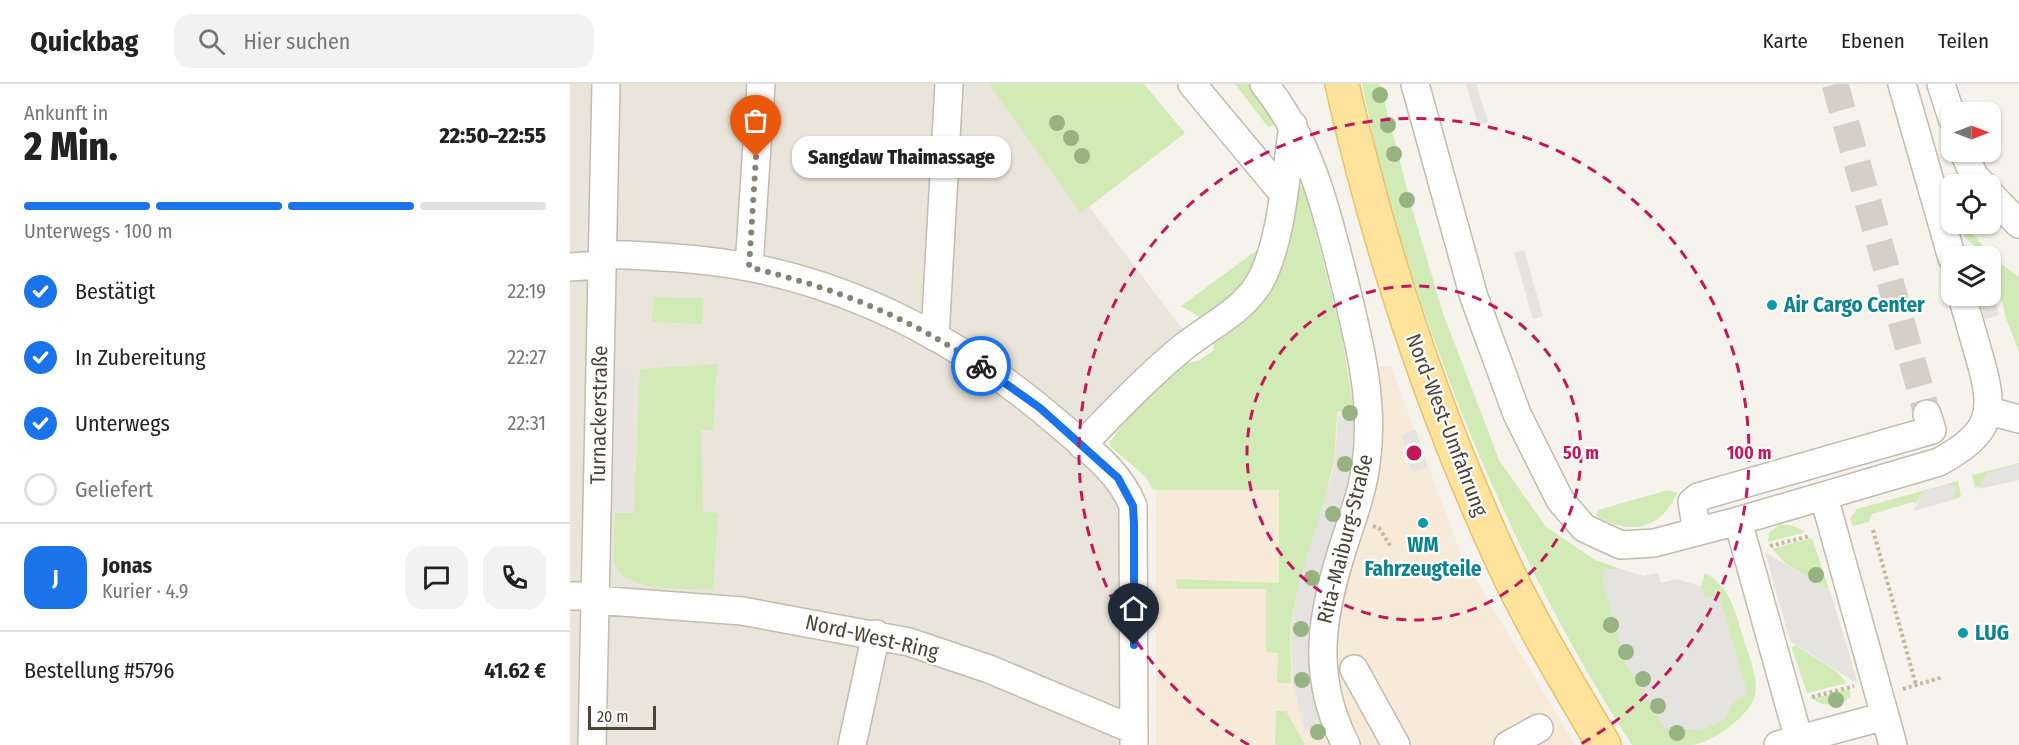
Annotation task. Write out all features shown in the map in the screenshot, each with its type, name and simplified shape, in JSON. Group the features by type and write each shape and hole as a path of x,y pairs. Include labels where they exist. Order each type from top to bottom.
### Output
{"main road":[{"name":"Nord-West-Umfahrung","path":"1342,84 1373,211 1396,289 1448,434 1502,560 1570,688 1604,745"}],"street":[{"name":"Turnackerstraße","path":"592,745 587,597 603,260 606,84"},
{"path":"749,267 761,84"},
{"path":"935,337 949,84"},
{"path":"1192,84 1282,192"},
{"path":"1415,84 1474,297 1517,414 1560,500 1584,528 1621,545 1654,543 1738,521 1939,462 1958,452 1971,439 1989,411 1990,392 1965,306"},
{"path":"1902,84 1949,246"},
{"path":"1941,84 1947,102"},
{"name":"Rita-Maiburg-Straße","path":"1273,89 1293,125 1329,219 1366,382 1369,436 1366,465 1331,586 1322,634 1329,705 1346,745"},
{"path":"1082,445 1150,376 1191,340 1239,307 1258,285 1271,256 1293,125"},
{"path":"2001,205 2019,224"},
{"path":"570,267 603,260 683,258 749,267 855,298 935,337 1006,382 1082,445 1118,478 1133,506 1134,738"},
{"path":"1989,411 2019,419"},
{"path":"1697,532 1692,502 1698,496 1932,430 1927,414"},
{"path":"1824,497 1893,745"},
{"path":"1738,521 1789,702 1789,742 1880,697"},
{"name":"Nord-West-Ring","path":"587,597 712,608 876,634 909,642 989,669 1134,738"},
{"path":"852,745 876,634"},
{"path":"1354,669 1396,745"},
{"path":"1508,745 1539,728"}],"path":[{"path":"1379,528 1391,547"},
{"path":"1747,552 1834,530"},
{"path":"1873,530 1916,685"},
{"path":"1789,702 1880,697 1943,677"}],"shaded area":[{"path":"570,84 995,84 1191,340 1083,444 1118,478 1134,745 570,745"},
{"path":"1466,84 1476,84 1488,122 1478,125"},
{"path":"1524,250 1543,316 1533,319 1514,253"},
{"path":"1982,306 1997,306 1999,315 1985,319"},
{"path":"1391,366 1461,554 1575,745 1156,745 1156,483 1203,374"},
{"path":"614,370 634,370 631,510 612,510"},
{"path":"1338,416 1354,417 1351,467 1308,630 1310,677 1322,726 1305,731 1293,681 1291,627 1300,580 1335,466"},
{"path":"1416,430 1428,467 1413,472 1401,435"},
{"path":"2019,464 2019,480 1978,489 1988,472"},
{"path":"1949,484 1957,488 1952,500 1914,511 1923,491"},
{"path":"1765,552 1830,591 1858,684 1790,641"},
{"path":"1604,569 1621,569 1644,576 1658,573 1661,583 1677,579 1701,586 1705,598 1719,595 1747,694 1732,703 1724,720 1702,730 1664,728 1626,664 1603,584"}],"green space":[{"path":"989,84 1144,84 1185,133 1081,213"},
{"path":"1235,84 1250,84 1273,121 1273,126 1268,127"},
{"path":"1362,84 1380,84 1411,205 1443,313 1499,460 1546,527 1595,560 1621,569 1604,569 1724,720 1732,703 1747,694 1719,595 1705,599 1701,586 1705,573 1720,584 1730,599 1752,665 1756,689 1752,704 1746,712 1719,734 1692,745 1632,745 1593,683 1557,618 1492,485 1437,348 1391,208"},
{"path":"1304,186 1343,340 1353,409 1337,412 1334,461 1321,514 1300,580 1290,626 1291,683 1277,683 1278,653 1266,652 1266,589 1177,589 1176,579 1279,583 1279,490 1153,490 1146,477 1111,447 1110,442 1132,412 1177,365 1198,361 1214,350 1213,341 1224,327 1291,189"},
{"path":"1964,234 1973,234 1983,246 1974,246"},
{"path":"1257,250 1265,253 1251,282 1203,319 1181,306"},
{"path":"2001,264 2019,277 2019,352 2001,298"},
{"path":"653,297 703,298 702,324 652,322"},
{"path":"717,364 713,430 701,430 703,512 718,513 713,590 673,589 630,580 620,573 615,564 613,552 615,513 634,513 640,369"},
{"path":"2019,463 2019,470 1975,488 1972,475"},
{"path":"1958,481 1961,497 1952,500 1956,489 1923,492 1916,504 1913,502 1872,514 1869,522 1853,526 1850,518 1857,509"},
{"path":"1668,490 1677,493 1670,506 1653,522 1643,526 1621,526 1596,516 1598,510"},
{"path":"1779,525 1791,525 1806,532 1768,542 1769,533"},
{"path":"1812,538 1829,590 1786,564 1772,549"},
{"path":"1795,645 1836,671 1847,683 1807,693 1792,648"},
{"path":"1850,689 1850,697 1840,705 1823,704 1812,699"},
{"path":"1276,711 1286,711 1305,745 1275,745"}],"tunnel":[{"path":"1835,84 1927,414"}],"way so far":[{"path":"756,157 749,267 815,284 877,306 935,337 981,366"}],"place":[{"name":"Sangdaw Thaimassage","path":"756,157"},
{"name":"Air Cargo Center","path":"1772,305"},
{"name":"WM Fahrzeugteile","path":"1423,523"},
{"name":"LUG","path":"1963,633"}],"route":[{"path":"981,366 1006,382 1052,418 1118,478 1127,492 1133,506 1134,524 1134,645"}]}
